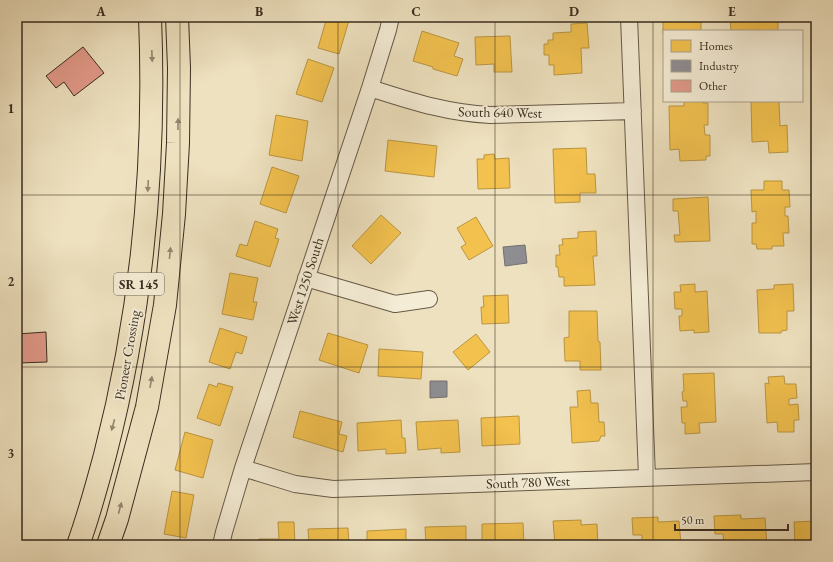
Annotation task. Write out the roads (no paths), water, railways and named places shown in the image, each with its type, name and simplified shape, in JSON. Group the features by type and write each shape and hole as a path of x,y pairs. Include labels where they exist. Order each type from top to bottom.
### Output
{"highway":[{"name":"Pioneer Crossing","path":"78,545 90,512 118,404 137,303 147,213 152,64 150,17"},
{"name":"Pioneer Crossing","path":"108,545 117,519 147,407 165,305 174,214 178,143 179,68 177,17"}],"street":[{"name":"West 1250 South","path":"221,545 243,468 370,88 391,17"},
{"path":"629,17 646,477"},
{"name":"South 640 West","path":"370,88 423,105 455,112 473,114 490,115 633,111"},
{"path":"306,278 396,304 428,299"},
{"name":"South 780 West","path":"243,468 295,484 333,489 816,472"}]}
